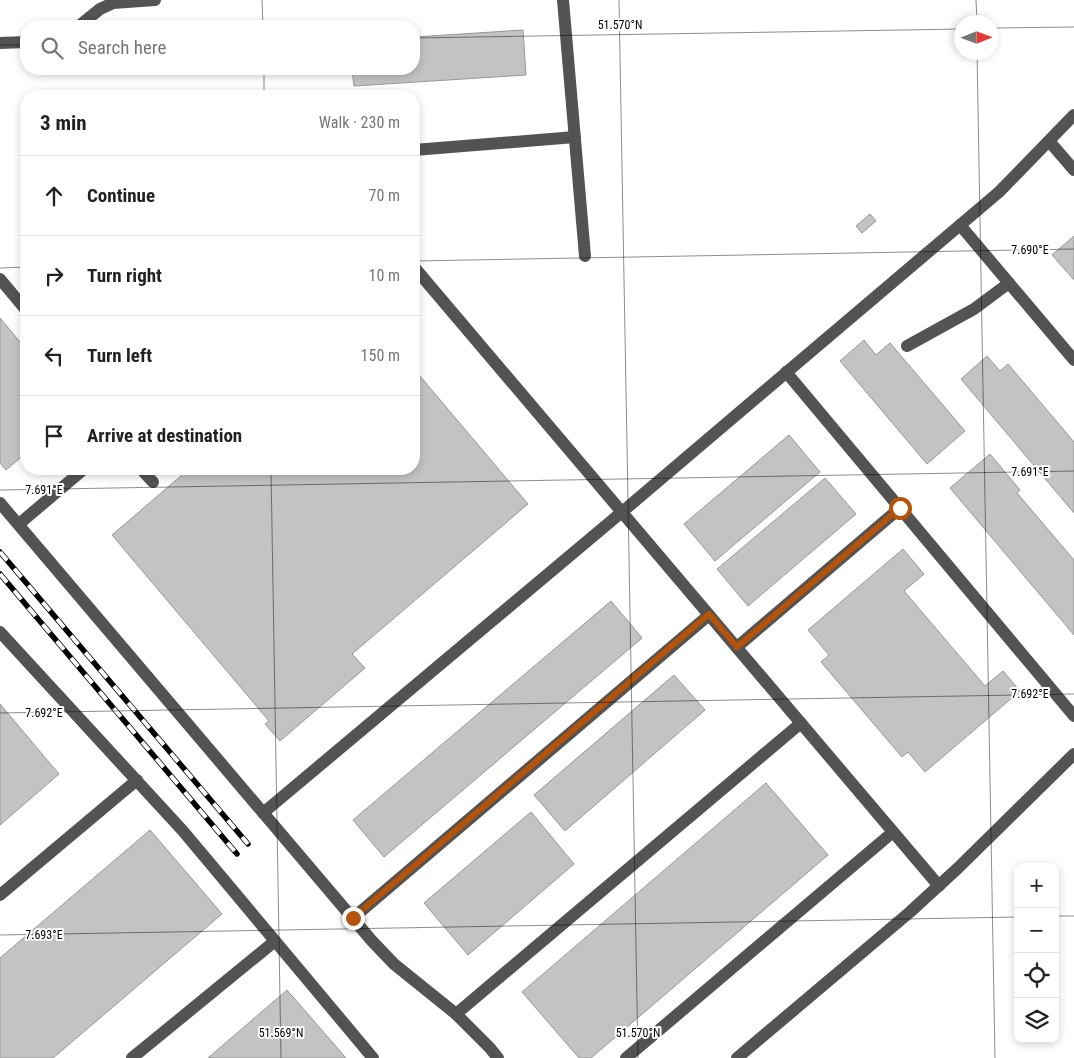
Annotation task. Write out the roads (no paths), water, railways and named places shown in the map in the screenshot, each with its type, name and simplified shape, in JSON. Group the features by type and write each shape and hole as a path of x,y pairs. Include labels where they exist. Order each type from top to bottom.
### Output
{"lane":[{"path":"86,20 100,9 113,3 155,0"},
{"path":"563,0 584,256"},
{"path":"0,43 20,42"},
{"path":"263,813 999,192 1074,115"},
{"path":"420,150 575,137"},
{"path":"1049,141 1074,170"},
{"path":"960,225 1074,360"},
{"path":"420,273 939,886"},
{"path":"0,279 20,303"},
{"path":"906,346 974,308 1009,283"},
{"path":"786,372 1074,716"},
{"path":"19,524 77,475"},
{"path":"147,475 153,482"},
{"path":"0,503 394,964 456,1014 498,1058"},
{"path":"737,647 900,508"},
{"path":"353,918 709,614"},
{"path":"1,634 183,831 373,1058"},
{"path":"456,1014 801,723"},
{"path":"737,1058 939,886 1074,754"},
{"path":"0,895 136,780"},
{"path":"626,1058 893,832"},
{"path":"132,1058 275,940"}],"railway":[{"path":"0,552 248,844"},
{"path":"0,574 237,854"}]}
